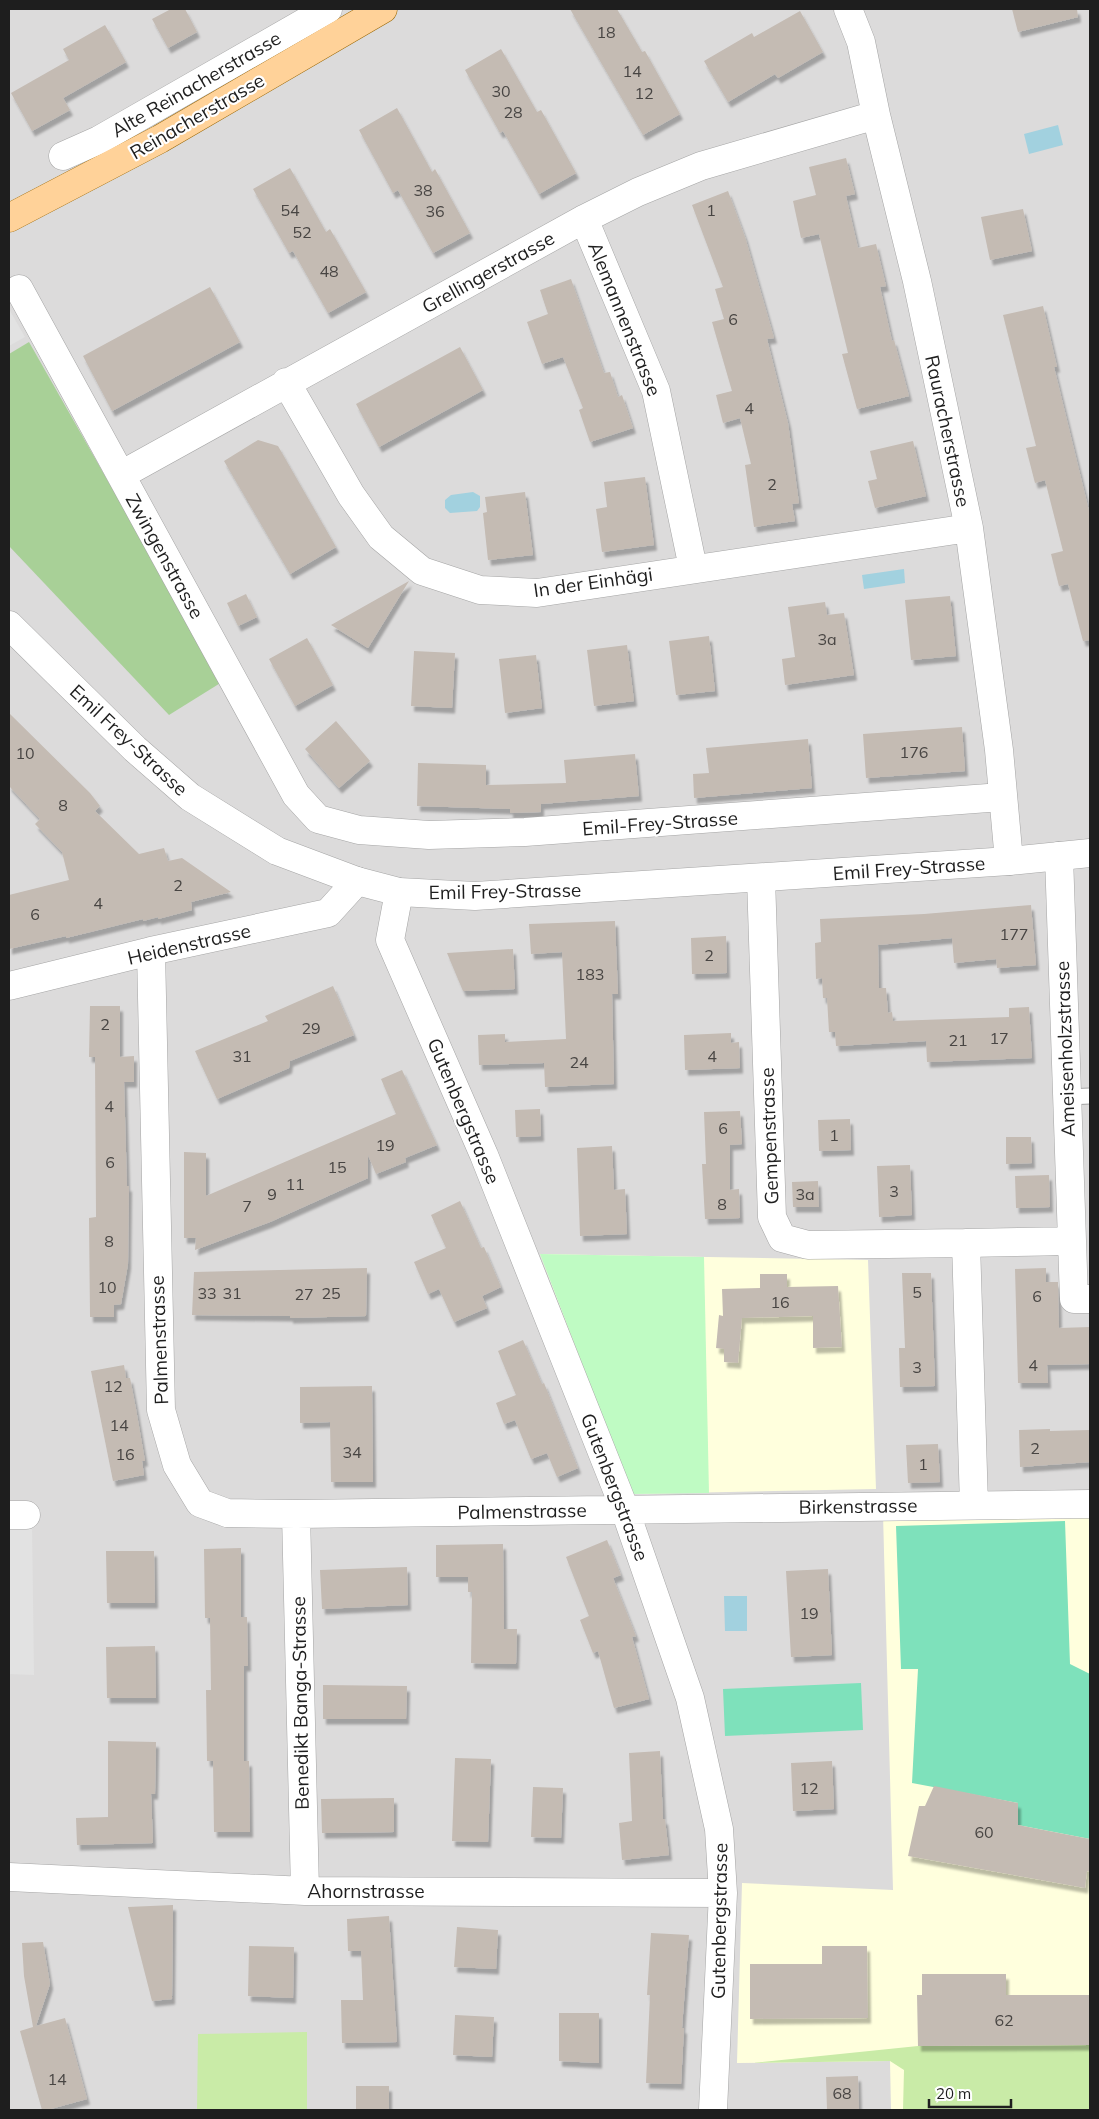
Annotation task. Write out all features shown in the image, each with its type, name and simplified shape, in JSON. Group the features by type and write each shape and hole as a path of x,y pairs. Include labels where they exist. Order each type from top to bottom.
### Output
{"main road":[{"name":"Reinacherstrasse","path":"9,218 160,139 383,9"}],"street":[{"name":"Alte Reinacherstrasse","path":"63,156 99,140 328,9"},
{"name":"Rauracherstrasse","path":"848,9 861,42 876,115 917,281 969,528 999,750 1009,861"},
{"name":"Grellingerstrasse","path":"121,475 286,382 584,219 638,192 701,166 876,115"},
{"name":"Alemannenstrasse","path":"584,219 656,391 693,568"},
{"name":"Zwingenstrasse","path":"19,289 296,794 318,818"},
{"name":"In der Einhägi","path":"286,382 351,495 381,537 422,572 480,590 537,592 969,528"},
{"name":"Emil Frey-Strasse","path":"9,625 135,749 190,797 277,851 357,881 399,892 475,896 1009,861 1090,853"},
{"name":"Emil-Frey-Strasse","path":"318,818 359,830 430,835 516,832 1002,798"},
{"name":"Ameisenholzstrasse","path":"1059,856 1079,1097 1072,1241 1074,1299 1090,1299"},
{"name":"Gempenstrasse","path":"761,878 772,1217 782,1238 808,1245 966,1243"},
{"name":"Heidenstrasse","path":"9,986 151,951 328,913 357,881"},
{"name":"Gutenbergstrasse","path":"399,892 390,940 484,1155 625,1510 690,1698 719,1829 723,1893 714,2110"},
{"name":"Palmenstrasse","path":"151,951 161,1410 177,1465 200,1503 227,1513 296,1514 625,1510"},
{"path":"974,1504 966,1243 1072,1241"},
{"name":"Birkenstrasse","path":"625,1510 1090,1504"},
{"name":"Benedikt Banga-Strasse","path":"296,1514 305,1891"},
{"name":"Ahornstrasse","path":"9,1877 305,1891 723,1893"}],"shaded area":[{"path":"9,9 1090,9 1090,2110 9,2110"},
{"path":"9,309 25,337 9,346"},
{"path":"540,1254 868,1260 876,1489 632,1494"},
{"path":"1090,1512 1090,2110 891,2110 890,2061 737,2063 742,1883 893,1890 883,1514"},
{"path":"32,1524 34,1675 9,1674 9,1527"}],"green space":[{"path":"29,342 222,682 169,715 9,546 9,354"},
{"path":"540,1254 704,1257 709,1493 632,1494"},
{"path":"1065,1521 1070,1664 1090,1674 1090,1839 1018,1825 1018,1803 912,1783 918,1669 901,1669 896,1526"},
{"path":"861,1683 863,1730 725,1736 723,1689"},
{"path":"307,2032 307,2110 197,2110 198,2034"},
{"path":"1090,2045 1090,2110 903,2110 904,2070 890,2061 753,2063 918,2046"}],"water":[{"path":"1058,125 1063,145 1029,154 1024,134"},
{"path":"473,492 480,496 480,507 477,511 450,513 445,508 445,500 451,495"},
{"path":"904,569 905,583 864,589 862,575"},
{"path":"724,1596 747,1596 747,1631 725,1631"}],"building":[{"path":"171,9 185,9 197,32 168,48 152,19"},
{"path":"570,9 617,9 642,52 645,51 680,114 643,135"},
{"path":"1012,9 1077,9 1078,17 1018,32"},
{"path":"800,11 823,52 778,78 775,74 728,102 704,61 752,33 754,37"},
{"path":"105,25 126,62 63,98 70,110 32,131 11,93 69,60 63,49"},
{"path":"501,49 537,112 541,110 576,173 539,194 503,131 500,133 465,70"},
{"path":"397,108 432,172 435,169 470,233 433,253 398,190 393,193 359,130"},
{"path":"846,158 855,194 846,196 858,248 876,244 886,286 880,287 892,341 894,340 909,396 857,409 842,354 848,353 819,234 801,238 793,201 816,195 809,167"},
{"path":"290,168 326,232 330,229 366,292 328,313 293,251 289,253 253,189"},
{"path":"728,191 745,237 774,338 767,339 788,423 799,503 792,504 795,521 754,527 745,465 751,464 740,418 723,423 716,395 732,391 712,322 724,319 715,289 723,287 692,205"},
{"path":"1023,209 1032,251 990,260 981,217"},
{"path":"571,279 604,373 610,372 618,397 622,395 633,428 590,442 579,410 583,408 563,357 542,364 527,322 548,314 540,290"},
{"path":"210,287 240,342 112,411 83,356"},
{"path":"1043,306 1057,367 1054,367 1090,515 1090,640 1083,641 1068,584 1059,586 1051,554 1063,551 1045,480 1035,483 1026,448 1036,446 1003,315"},
{"path":"460,347 483,390 379,447 356,404"},
{"path":"258,440 278,446 336,547 290,574 224,461"},
{"path":"913,441 926,496 875,508 868,481 877,479 870,451"},
{"path":"645,477 654,545 602,552 596,509 607,507 604,482"},
{"path":"525,492 533,555 488,560 483,513 487,512 485,497"},
{"path":"409,581 368,648 331,625"},
{"path":"246,594 257,617 238,626 227,603"},
{"path":"950,596 956,656 911,660 905,600"},
{"path":"825,602 827,615 844,613 854,675 785,685 782,659 795,657 788,607"},
{"path":"709,636 715,691 676,695 669,641"},
{"path":"307,638 333,685 295,706 269,659"},
{"path":"627,645 634,701 594,706 587,650"},
{"path":"414,651 455,653 452,708 411,706"},
{"path":"536,655 542,708 505,713 499,659"},
{"path":"9,713 90,793 100,806 95,811 139,854 164,848 168,861 182,858 231,892 191,902 192,910 158,919 158,917 143,921 143,919 66,938 66,936 9,949 9,895 69,880 62,852 35,824 40,819 9,786"},
{"path":"336,721 370,761 339,788 305,749"},
{"path":"962,727 965,771 866,778 863,734"},
{"path":"808,739 812,788 694,798 693,774 709,773 706,748"},
{"path":"635,754 639,796 541,804 541,812 510,813 510,809 417,806 418,763 486,765 486,785 566,783 564,760"},
{"path":"1031,905 1036,965 997,968 996,959 954,963 952,938 878,945 879,988 886,988 888,1013 892,1012 893,1021 1009,1017 1009,1008 1029,1007 1032,1058 927,1062 926,1041 836,1046 835,1032 829,1032 827,998 823,998 822,978 816,979 815,943 821,942 820,919 924,914"},
{"path":"615,921 618,994 612,994 614,1084 545,1087 544,1063 479,1065 478,1035 505,1034 505,1042 566,1039 562,952 531,954 529,924"},
{"path":"726,936 727,973 692,974 691,938"},
{"path":"513,949 515,989 463,991 447,953"},
{"path":"333,986 354,1035 290,1061 289,1068 217,1099 195,1051 268,1021 265,1016"},
{"path":"90,1006 120,1006 120,1057 134,1056 134,1082 124,1082 127,1186 129,1186 128,1264 121,1304 114,1305 114,1317 90,1317 89,1218 96,1217 95,1057 89,1057"},
{"path":"731,1033 731,1043 739,1042 740,1068 685,1070 684,1035"},
{"path":"402,1070 437,1145 405,1158 406,1162 376,1174 368,1155 368,1178 270,1222 195,1250 196,1238 184,1238 184,1152 206,1153 206,1196 396,1114 381,1079"},
{"path":"540,1109 541,1136 516,1137 515,1110"},
{"path":"740,1111 742,1144 730,1145 730,1190 739,1189 740,1218 705,1219 702,1164 706,1164 704,1112"},
{"path":"850,1119 851,1150 819,1151 818,1120"},
{"path":"1006,1137 1031,1137 1032,1163 1006,1164"},
{"path":"612,1146 614,1190 625,1189 627,1234 580,1236 577,1148"},
{"path":"910,1165 912,1215 879,1217 877,1166"},
{"path":"1049,1175 1050,1207 1016,1208 1015,1176"},
{"path":"818,1181 819,1207 793,1207 792,1182"},
{"path":"460,1201 481,1248 484,1247 501,1287 482,1296 487,1308 454,1322 439,1289 428,1294 414,1262 446,1248 431,1215"},
{"path":"367,1268 366,1316 290,1318 290,1316 192,1315 194,1272"},
{"path":"1046,1268 1046,1282 1058,1282 1059,1328 1090,1327 1090,1364 1047,1365 1048,1383 1018,1383 1015,1269"},
{"path":"902,1273 931,1273 935,1386 900,1387 899,1348 905,1348"},
{"path":"760,1274 787,1274 787,1287 838,1286 842,1347 813,1348 813,1316 742,1318 738,1363 724,1362 724,1349 716,1348 719,1315 723,1316 722,1289 760,1288"},
{"path":"523,1340 542,1384 544,1383 578,1468 557,1477 547,1453 531,1459 515,1420 504,1424 496,1403 516,1395 498,1351"},
{"path":"124,1365 126,1378 130,1378 136,1409 145,1461 142,1461 144,1475 113,1481 91,1371"},
{"path":"372,1386 373,1482 331,1482 330,1422 300,1423 300,1387"},
{"path":"1050,1429 1050,1431 1090,1430 1090,1462 1020,1467 1019,1430"},
{"path":"938,1444 940,1482 908,1483 906,1445"},
{"path":"607,1540 621,1575 613,1578 636,1636 632,1637 649,1699 614,1708 598,1651 593,1653 580,1620 589,1616 566,1557"},
{"path":"503,1544 504,1629 517,1629 516,1664 471,1663 472,1592 468,1592 468,1577 436,1577 436,1545"},
{"path":"241,1548 241,1617 247,1617 248,1666 244,1666 244,1761 249,1761 250,1832 214,1832 213,1761 207,1761 206,1690 211,1690 210,1618 205,1618 204,1549"},
{"path":"106,1551 154,1551 155,1603 107,1603"},
{"path":"407,1567 408,1605 322,1609 320,1570"},
{"path":"828,1569 832,1655 791,1657 786,1571"},
{"path":"155,1646 156,1698 107,1698 106,1647"},
{"path":"323,1685 407,1686 406,1719 323,1719"},
{"path":"108,1741 156,1742 155,1794 151,1794 153,1843 77,1845 76,1818 108,1817"},
{"path":"660,1751 663,1819 665,1819 669,1855 622,1860 619,1823 632,1821 629,1753"},
{"path":"455,1758 491,1759 488,1842 452,1841"},
{"path":"832,1761 834,1809 793,1811 791,1763"},
{"path":"934,1786 1018,1803 1018,1825 1090,1839 1090,1872 1087,1871 1085,1888 908,1856 919,1806 925,1806"},
{"path":"533,1787 563,1788 561,1838 531,1837"},
{"path":"394,1798 394,1832 322,1833 321,1799"},
{"path":"173,1905 172,1999 152,2001 128,1907"},
{"path":"389,1916 397,2042 342,2043 341,2000 363,2000 361,1951 348,1951 347,1919"},
{"path":"457,1927 498,1930 496,1969 454,1967"},
{"path":"651,1933 689,1935 682,2028 684,2028 681,2084 646,2083 650,1995 647,1995"},
{"path":"43,1942 50,1984 36,2026 65,2018 87,2099 47,2110 42,2110 20,2031 33,2027 24,1976 22,1943"},
{"path":"249,1946 294,1947 293,1998 248,1996"},
{"path":"822,1946 867,1946 868,2018 750,2019 750,1964 822,1964"},
{"path":"922,1974 1006,1974 1006,1995 1090,1995 1090,2045 918,2046 917,1995 922,1995"},
{"path":"559,2013 599,2013 599,2063 559,2061"},
{"path":"455,2015 494,2017 492,2057 453,2055"},
{"path":"858,2076 859,2110 827,2110 826,2077"},
{"path":"356,2086 389,2086 389,2110 356,2110"}]}
